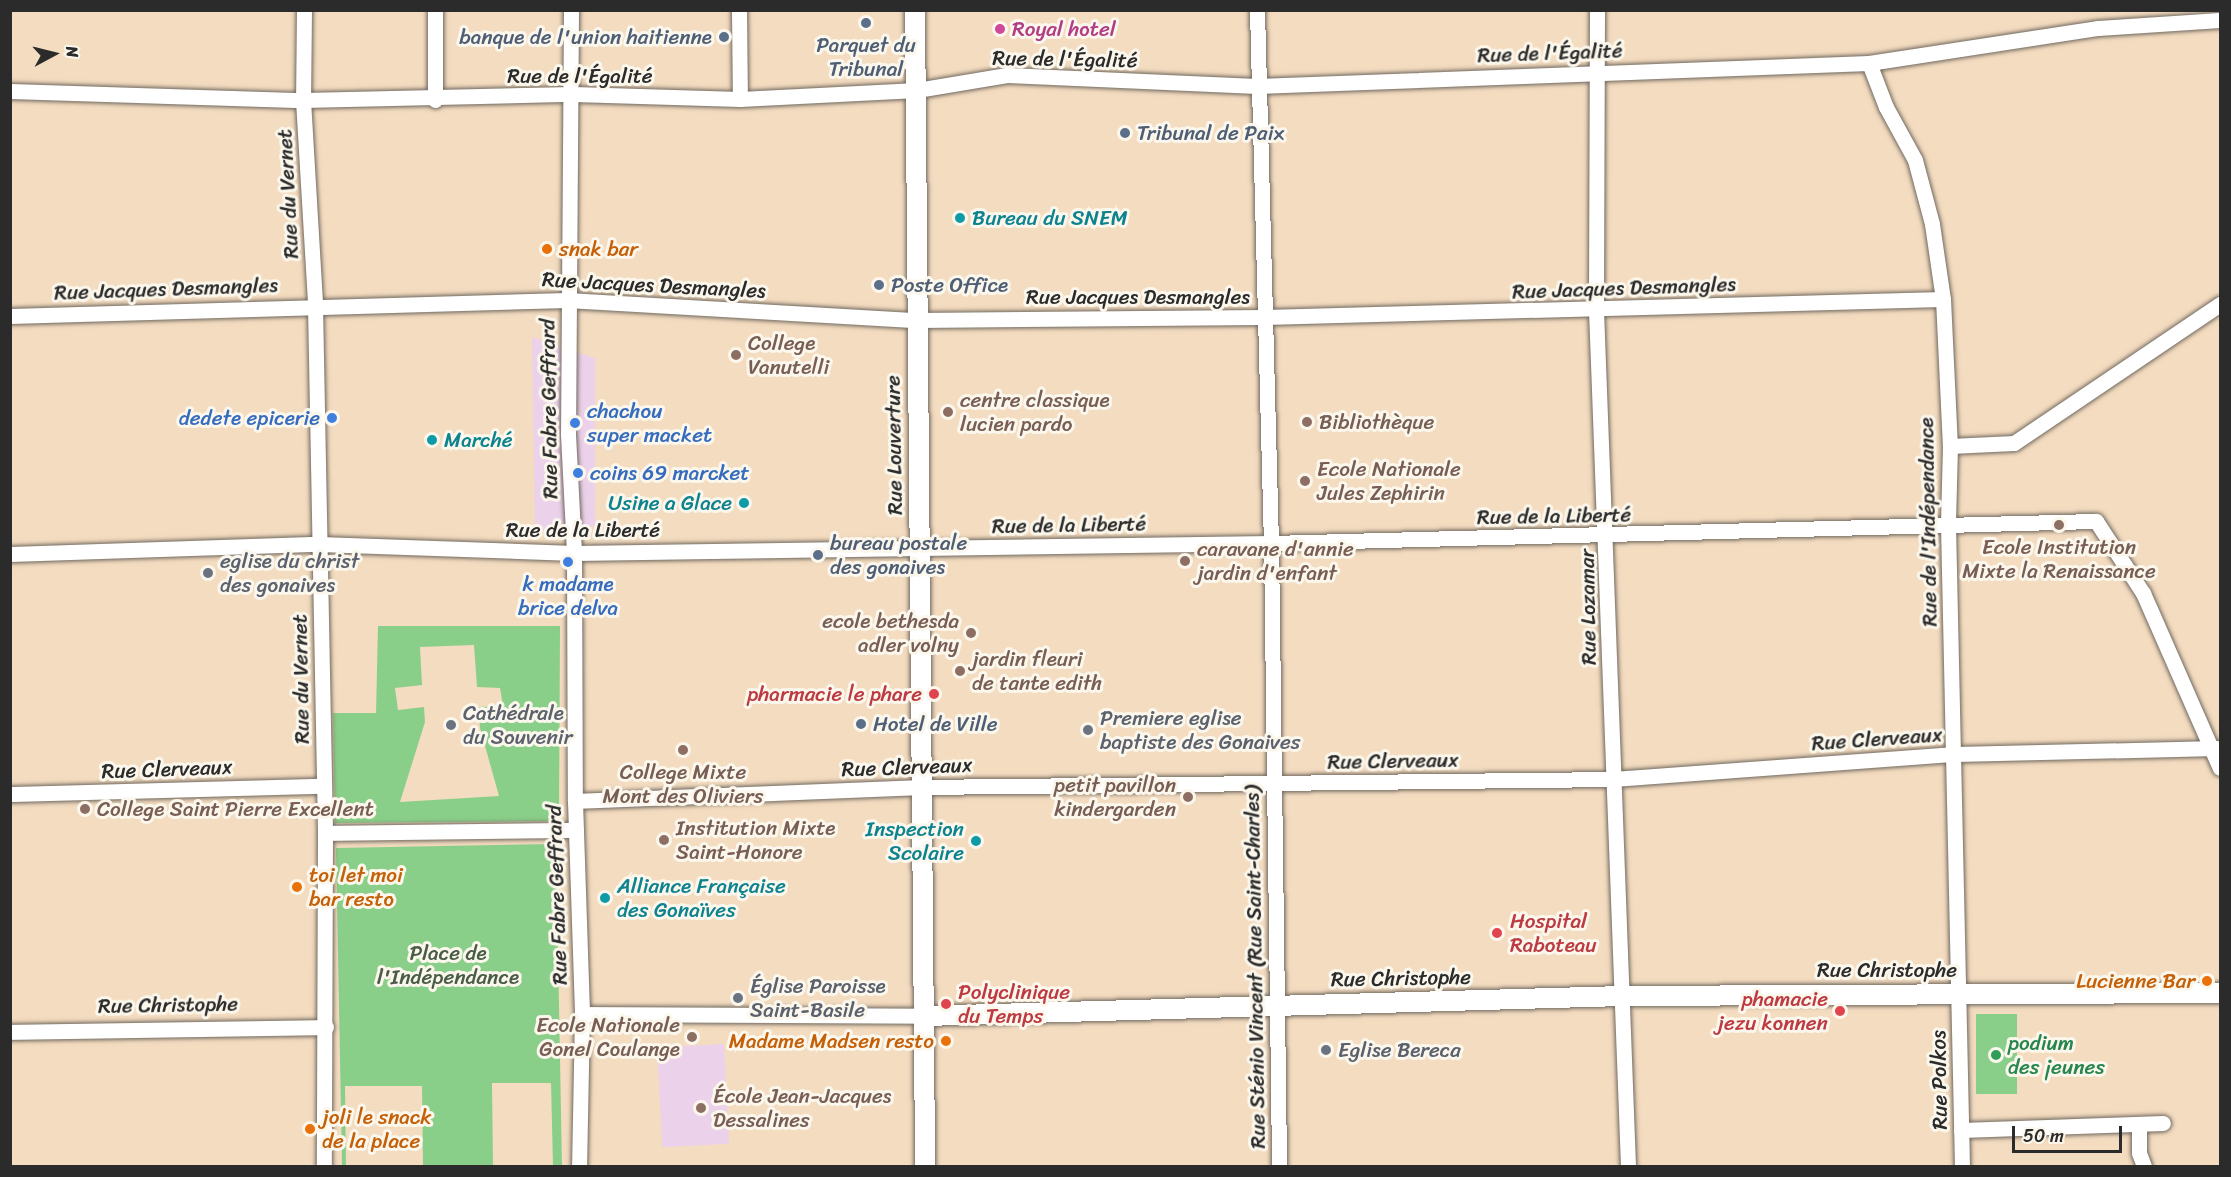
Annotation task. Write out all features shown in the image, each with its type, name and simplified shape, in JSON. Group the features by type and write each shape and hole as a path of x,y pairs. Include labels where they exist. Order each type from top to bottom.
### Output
{"street":[{"name":"Rue du Vernet","path":"304,10 303,100 315,305 325,833 324,1167"},
{"path":"435,10 435,100"},
{"name":"Rue Fabre Geffrard","path":"571,10 573,94 567,300 568,434 574,553 575,801 582,1014 579,1167"},
{"path":"739,10 740,99"},
{"name":"Rue Louverture","path":"915,10 925,1167"},
{"name":"Rue Sténio Vincent (Rue Saint-Charles)","path":"1257,10 1257,86 1270,543 1279,1167"},
{"name":"Rue Lozamar","path":"1597,10 1596,310 1607,536 1613,779 1628,1167"},
{"name":"Rue de l'Égalité","path":"10,91 303,100 435,100 573,94 740,99 917,90 1007,75 1257,86 1869,63 2098,28 2220,20"},
{"name":"Rue de l'Indépendance","path":"1869,63 1886,107 1915,160 1932,224 1943,299 1950,446 1948,525 1958,994"},
{"name":"Rue Jacques Desmangles","path":"10,316 315,305 567,300 916,320 1264,317 1596,310 1943,299"},
{"path":"1950,446 2014,443 2220,304"},
{"name":"Rue de la Liberté","path":"10,554 320,544 574,553 1270,543 1607,536 2096,521 2143,593 2215,749"},
{"path":"2215,749 2220,768"},
{"name":"Rue Clerveaux","path":"575,801 921,787 1613,779 1954,754 2215,749"},
{"name":"Rue Clerveaux","path":"10,795 324,786"},
{"path":"325,833 576,830"},
{"name":"Rue Christophe","path":"582,1014 924,1016 1622,996 2220,993"},
{"name":"Rue Polkos","path":"1958,994 1962,1167"},
{"name":"Rue Christophe","path":"10,1032 326,1027"},
{"path":"1960,1130 2163,1123"},
{"path":"2139,1124 2139,1153 2144,1167"}],"shaded area":[{"path":"532,337 595,358 595,526 535,533"},
{"path":"724,1044 729,1144 662,1147 657,1048"}],"green space":[{"path":"378,626 560,626 559,821 335,823 333,713 376,713","holes":["474,645 477,687 500,688 503,706 478,707 480,728 499,796 400,802 425,722 424,707 398,710 395,688 422,685 420,647"]},
{"name":"Place de l'Indépendance","path":"556,844 562,1166 553,1166 551,1083 492,1083 493,1166 423,1166 422,1086 345,1086 346,1166 342,1166 336,848"},
{"name":"podium des jeunes","path":"1976,1014 2017,1014 2017,1094 1976,1094"}],"place":[{"name":"Parquet du Tribunal","path":"866,23"},
{"name":"Royal hotel","path":"1000,29"},
{"name":"banque de l'union haitienne","path":"724,37"},
{"name":"Tribunal de Paix","path":"1125,133"},
{"name":"Bureau du SNEM","path":"960,218"},
{"name":"snak bar","path":"547,249"},
{"name":"Poste Office","path":"879,285"},
{"name":"College Vanutelli","path":"736,355"},
{"name":"centre classique lucien pardo","path":"948,412"},
{"name":"dedete epicerie","path":"332,418"},
{"name":"Bibliothèque","path":"1307,422"},
{"name":"chachou super macket","path":"575,423"},
{"name":"Marché","path":"432,440"},
{"name":"coins 69 marcket","path":"578,473"},
{"name":"Ecole Nationale Jules Zephirin","path":"1305,481"},
{"name":"Usine a Glace","path":"744,503"},
{"name":"Ecole Institution Mixte la Renaissance","path":"2059,525"},
{"name":"bureau postale des gonaives","path":"818,555"},
{"name":"caravane d'annie jardin d'enfant","path":"1185,561"},
{"name":"k madame brice delva","path":"568,562"},
{"name":"eglise du christ des gonaives","path":"208,573"},
{"name":"ecole bethesda adler volny","path":"971,633"},
{"name":"jardin fleuri de tante edith","path":"960,671"},
{"name":"pharmacie le phare","path":"934,694"},
{"name":"Hotel de Ville","path":"861,724"},
{"name":"Cathédrale du Souvenir","path":"451,725"},
{"name":"Premiere eglise baptiste des Gonaives","path":"1088,730"},
{"name":"College Mixte Mont des Oliviers","path":"683,750"},
{"name":"petit pavillon kindergarden","path":"1188,797"},
{"name":"College Saint Pierre Excellent","path":"85,809"},
{"name":"Institution Mixte Saint-Honore","path":"664,840"},
{"name":"Inspection Scolaire","path":"976,841"},
{"name":"toi let moi bar resto","path":"297,887"},
{"name":"Alliance Française des Gonaïves","path":"605,898"},
{"name":"Hospital Raboteau","path":"1497,933"},
{"name":"Lucienne Bar","path":"2207,981"},
{"name":"Église Paroisse Saint-Basile","path":"738,998"},
{"name":"Polyclinique du Temps","path":"946,1004"},
{"name":"phamacie jezu konnen","path":"1840,1011"},
{"name":"Ecole Nationale Gonel Coulange","path":"692,1037"},
{"name":"Madame Madsen resto","path":"946,1041"},
{"name":"Eglise Bereca","path":"1326,1050"},
{"name":"podium des jeunes","path":"1996,1055"},
{"name":"École Jean-Jacques Dessalines","path":"701,1108"},
{"name":"joli le snack de la place","path":"310,1129"}]}
